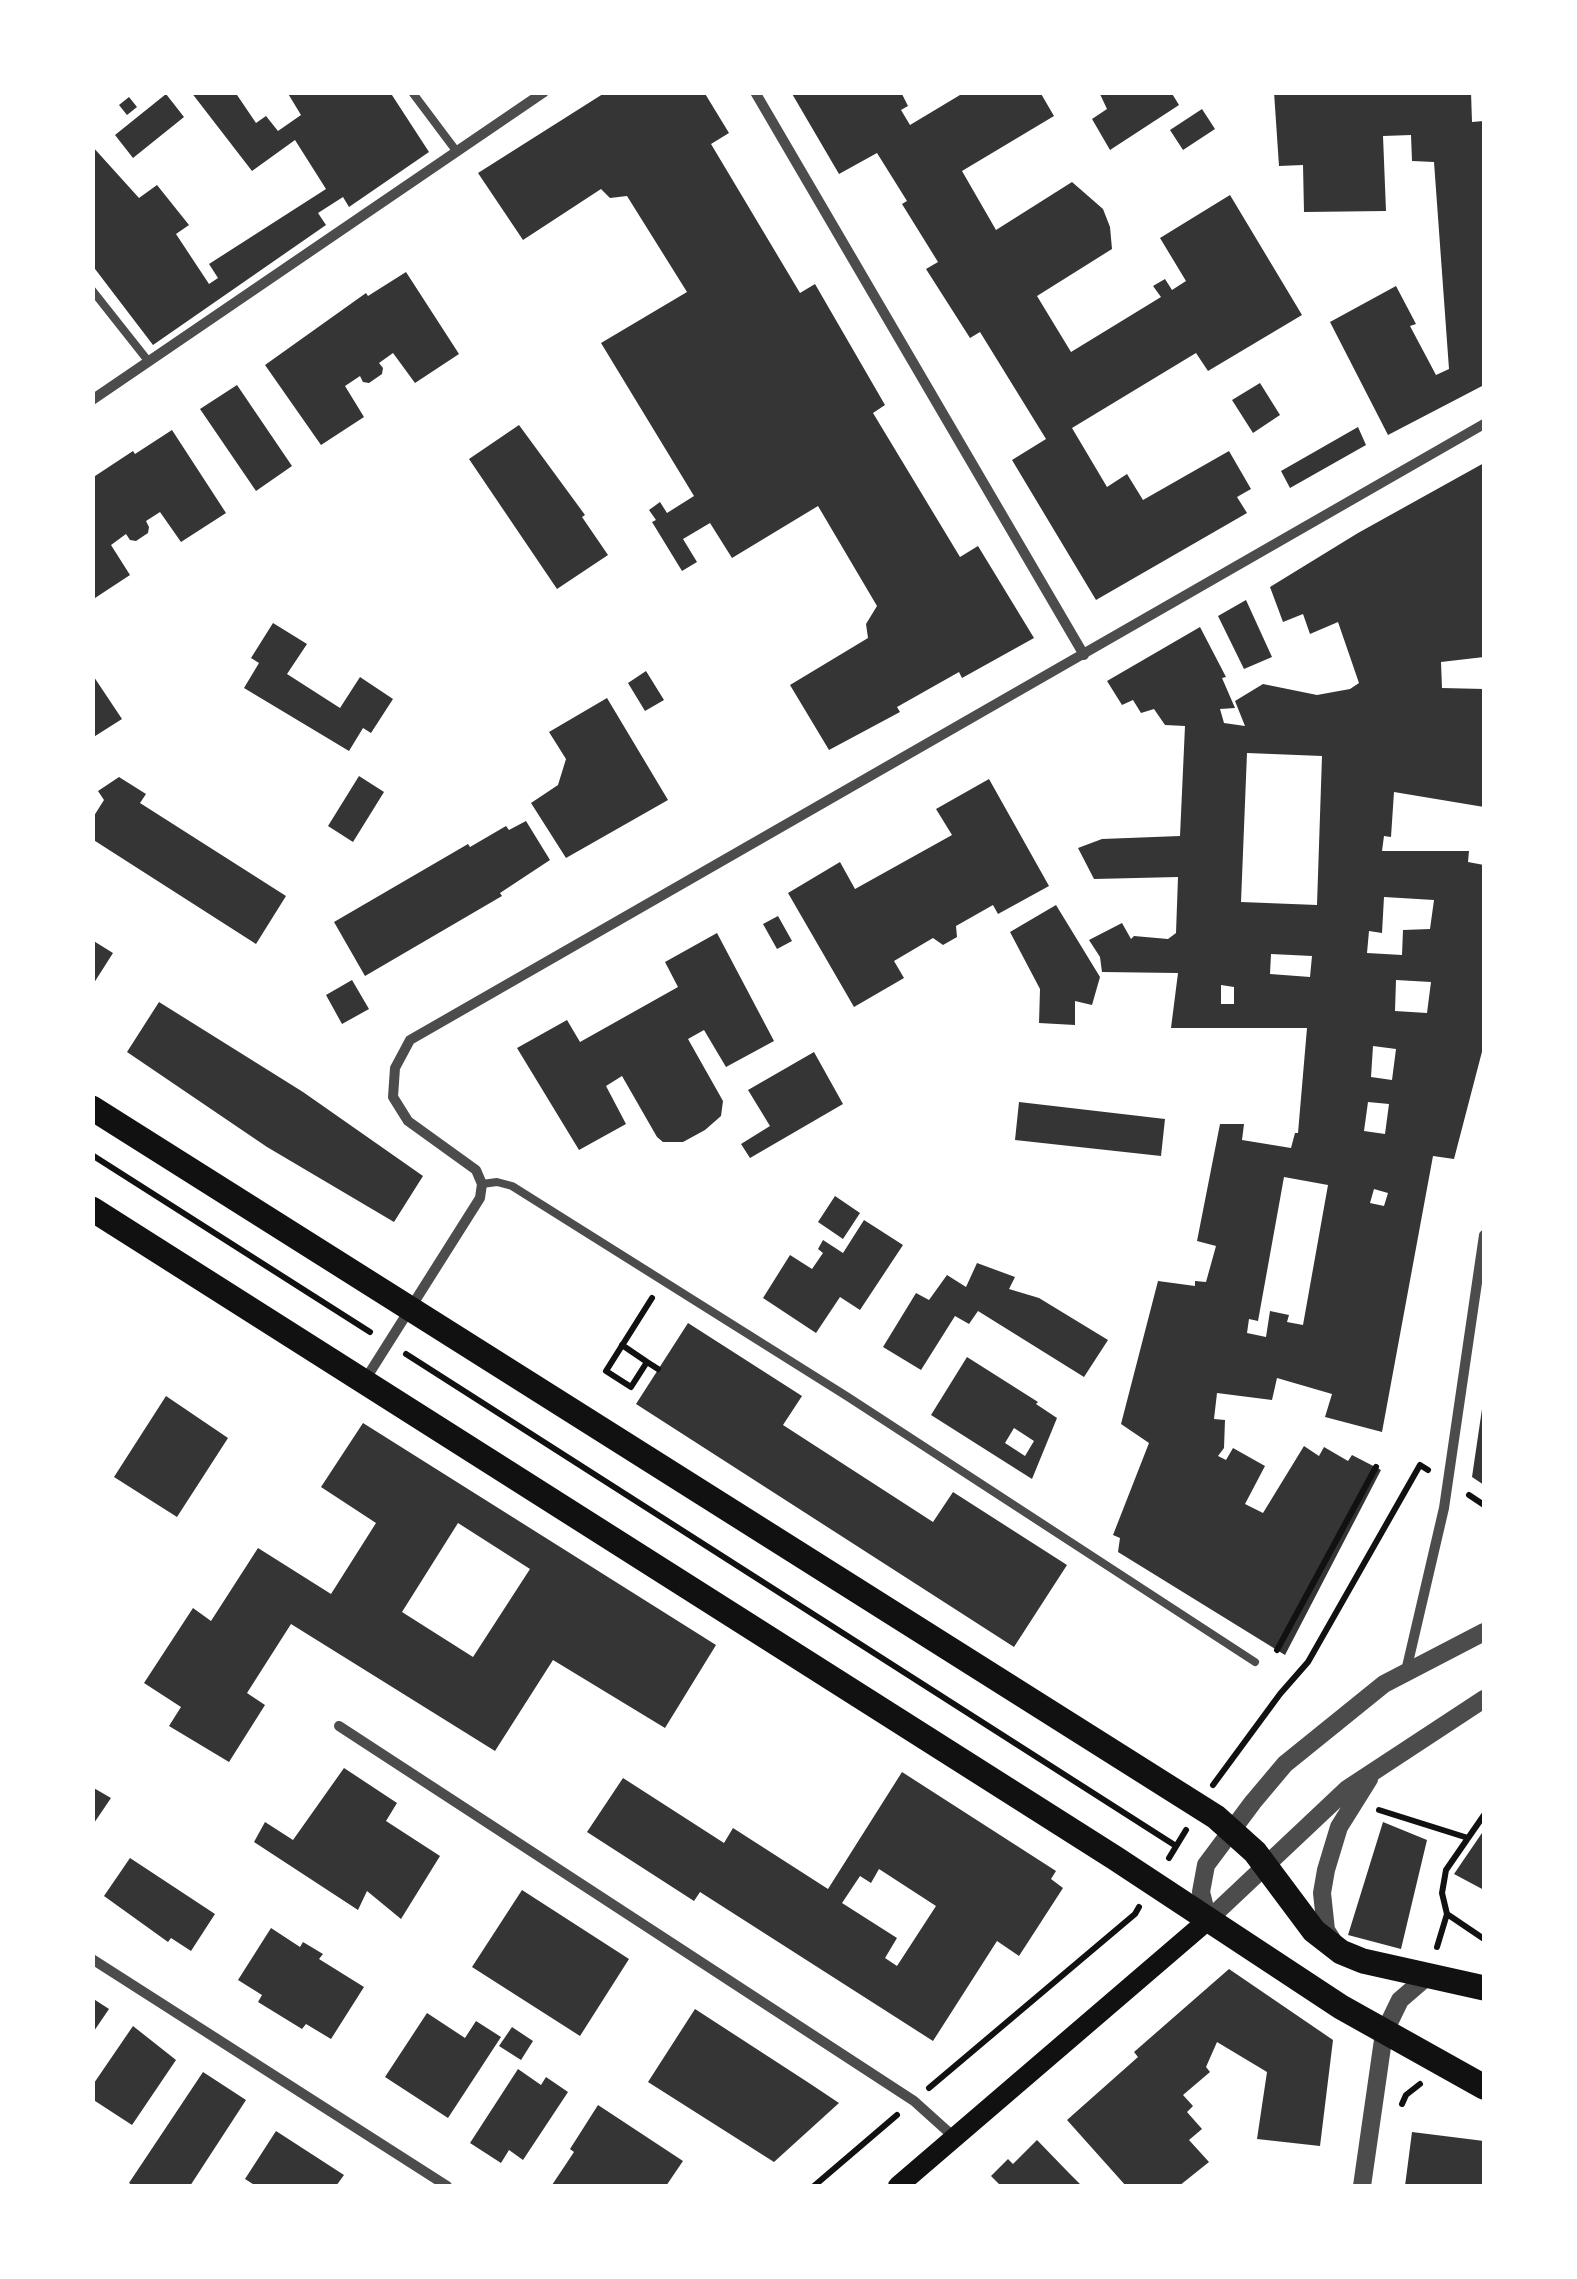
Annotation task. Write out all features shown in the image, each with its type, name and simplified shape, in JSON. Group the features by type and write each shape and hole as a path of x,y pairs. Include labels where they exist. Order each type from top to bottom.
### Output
{"main road":[{"path":"92,1108 1232,1830 1266,1866 1298,1913 1341,1952 1362,1961 1484,1988"},
{"path":"92,1209 1384,2033 1484,2087"},
{"path":"898,2186 1208,1920"}],"street":[{"path":"92,400 544,92"},
{"path":"755,92 1084,655"},
{"path":"364,1381 480,1198 482,1184 476,1170 464,1159 408,1120 393,1097 395,1068 410,1040 1484,424"},
{"path":"1406,1671 1444,1508 1484,1234"},
{"path":"1208,1920 1201,1882 1206,1866 1274,1777 1301,1749 1406,1671 1484,1632"},
{"path":"1457,1647 1484,1642"},
{"path":"1208,1920 1347,1788 1484,1699"},
{"path":"338,1726 914,2101 955,2138"},
{"path":"1341,1952 1326,1930 1322,1893 1326,1870 1338,1827 1362,1787 1382,1766"},
{"path":"92,1959 446,2186"},
{"path":"1362,2186 1384,2033 1400,2000 1428,1975"}],"lane":[{"path":"412,92 457,152"},
{"path":"92,290 148,362"},
{"path":"482,1184 498,1182 512,1186 1255,1662"}],"path":[{"path":"92,1155 375,1334"},
{"path":"647,1362 631,1387 606,1371 663,1281"},
{"path":"622,1345 658,1368"},
{"path":"410,1356 1176,1846"},
{"path":"1217,1780 1308,1662 1420,1465"},
{"path":"1277,1650 1376,1467"},
{"path":"1468,1495 1484,1505"},
{"path":"1370,1807 1468,1838"},
{"path":"1484,1815 1446,1870 1442,1904 1446,1914 1484,1939"},
{"path":"814,2186 1135,1914"}],"building":[{"path":"191,92 235,92 256,123 266,116 278,131 301,115 287,92 390,92 429,152 349,207 343,197 318,213 326,225 153,345 92,265 92,146 139,198 157,185 189,225 176,234 209,284 218,278 209,264 326,189 295,140 252,171"},
{"path":"606,92 704,92 729,133 711,144 800,293 815,284 885,405 873,413 960,557 978,546 1034,638 962,678 959,672 897,707 900,712 829,750 790,685 868,638 866,624 877,606 818,506 732,558 710,523 683,539 697,562 682,571 652,522 656,520 649,510 660,502 667,513 694,496 601,343 687,292 627,196 610,198 601,189 523,240 478,173"},
{"path":"791,92 901,92 908,106 901,110 910,125 965,92 1040,92 1054,116 962,171 996,230 1072,182 1103,209 1112,249 1037,296 1071,352 1161,297 1153,286 1165,279 1172,290 1186,281 1160,238 1230,195 1302,315 1208,371 1196,353 1072,428 1107,487 1127,474 1143,500 1229,451 1251,489 1237,497 1247,513 1096,600 1012,460 1046,439 980,332 970,338 926,269 938,262 902,204 907,201 877,153 839,174"},
{"path":"1099,92 1171,92 1179,105 1110,150 1092,119 1107,109"},
{"path":"1274,92 1471,92 1472,122 1484,121 1484,385 1388,435 1330,322 1396,286 1416,324 1410,326 1436,375 1449,369 1434,162 1412,161 1411,135 1383,136 1386,211 1304,212 1303,165 1279,166"},
{"path":"166,94 184,117 133,158 115,135"},
{"path":"129,97 137,107 127,115 119,105"},
{"path":"1202,109 1215,129 1183,150 1170,130"},
{"path":"406,272 459,354 415,383 393,353 379,363 382,374 369,383 360,376 345,386 364,417 321,445 265,365 366,293 368,296"},
{"path":"1260,383 1280,415 1253,433 1232,400"},
{"path":"237,385 292,466 256,491 200,409"},
{"path":"519,425 585,515 582,517 608,555 557,589 469,459"},
{"path":"1358,427 1366,445 1290,488 1281,471"},
{"path":"172,430 226,513 181,542 160,512 146,521 148,533 136,541 126,534 111,545 130,575 92,600 92,478"},
{"path":"1484,463 1484,657 1441,662 1442,688 1484,689 1484,807 1394,792 1391,837 1384,836 1382,851 1469,851 1468,862 1484,865 1484,1044 1454,1159 1433,1156 1382,1432 1325,1417 1332,1394 1277,1378 1272,1400 1217,1393 1214,1419 1225,1420 1224,1448 1218,1456 1226,1460 1233,1448 1265,1466 1245,1504 1263,1513 1304,1446 1319,1456 1324,1447 1348,1461 1352,1455 1381,1470 1285,1655 1118,1552 1120,1538 1113,1535 1149,1443 1121,1424 1158,1281 1195,1286 1195,1281 1206,1282 1216,1246 1197,1241 1220,1124 1244,1124 1242,1140 1291,1148 1298,1133 1307,1028 1171,1028 1178,973 1102,972 1100,957 1089,940 1122,923 1131,939 1168,939 1176,933 1178,877 1094,879 1078,848 1102,839 1180,836 1185,726 1165,725 1154,709 1141,713 1133,700 1122,705 1107,681 1200,627 1226,677 1222,678 1235,708 1220,709 1224,723 1245,726 1235,701 1263,684 1317,695 1350,689 1359,683 1338,622 1310,634 1303,614 1283,622 1270,587","holes":["1247,753 1322,756 1317,905 1241,902","1384,897 1434,900 1430,929 1403,930 1402,955 1367,953 1369,931 1382,933","1271,954 1312,956 1310,977 1270,974","1396,980 1431,982 1427,1013 1395,1011","1221,985 1234,987 1234,1004 1221,1004","1373,1046 1396,1049 1392,1080 1371,1077","1368,1102 1389,1104 1385,1134 1364,1131","1284,1177 1328,1185 1303,1325 1287,1322 1289,1315 1270,1311 1266,1337 1247,1333 1249,1319 1258,1321","1374,1189 1388,1193 1384,1206 1370,1203"]},
{"path":"1246,600 1272,657 1244,669 1218,616"},
{"path":"273,623 307,644 287,674 340,708 360,677 393,699 371,733 363,728 349,751 244,688 259,663 251,658"},
{"path":"646,671 664,700 645,711 628,683"},
{"path":"92,674 122,719 92,738"},
{"path":"607,698 668,800 566,858 531,803 558,785 566,759 549,732"},
{"path":"359,776 384,792 353,842 328,826"},
{"path":"119,777 146,794 140,803 286,896 256,944 92,839 92,819 104,800 98,791"},
{"path":"989,779 1049,886 998,914 993,905 956,926 957,937 943,945 933,938 894,961 904,978 854,1007 788,893 840,862 855,889 952,835 936,809"},
{"path":"526,821 550,860 500,893 502,896 365,976 334,922 468,844 470,847 506,826 509,830"},
{"path":"1056,905 1100,977 1092,1005 1075,1001 1075,1025 1039,1023 1040,989 1010,932"},
{"path":"778,916 792,941 777,949 763,924"},
{"path":"717,933 774,1041 726,1067 704,1030 688,1039 723,1101 721,1116 705,1130 683,1142 663,1142 622,1076 606,1086 626,1124 579,1150 517,1048 567,1020 580,1042 678,987 665,962"},
{"path":"92,940 113,953 92,986"},
{"path":"352,980 369,1009 342,1024 326,995"},
{"path":"159,1002 303,1092 423,1176 394,1222 267,1147 127,1052"},
{"path":"814,1052 843,1104 750,1158 741,1144 770,1126 748,1090"},
{"path":"1019,1102 1165,1119 1161,1156 1015,1140"},
{"path":"835,1196 860,1213 843,1239 818,1222"},
{"path":"864,1220 903,1245 860,1310 840,1297 816,1333 763,1298 790,1255 812,1269 823,1253 818,1249 823,1240 843,1253"},
{"path":"977,1263 1015,1277 1009,1289 1039,1298 1108,1340 1084,1377 978,1311 969,1324 955,1316 921,1370 883,1347 916,1293 929,1300 947,1275 966,1287"},
{"path":"688,1323 802,1396 783,1425 933,1522 953,1492 1067,1565 1014,1647 636,1404"},
{"path":"967,1357 1057,1418 1032,1479 931,1415","holes":["1014,1428 1034,1441 1025,1456 1005,1443"]},
{"path":"166,1396 228,1438 177,1517 114,1477"},
{"path":"1484,1409 1484,1485 1472,1477"},
{"path":"363,1423 716,1645 665,1728 553,1660 495,1751 291,1624 247,1693 265,1705 229,1762 169,1726 181,1707 144,1683 193,1608 211,1621 258,1548 331,1594 376,1523 321,1487","holes":["458,1523 530,1569 473,1657 402,1612"]},
{"path":"344,1768 397,1803 386,1821 440,1856 401,1919 367,1891 358,1910 254,1842 265,1822 293,1840"},
{"path":"902,1772 1056,1871 1051,1879 1063,1888 1019,1956 997,1941 933,2041 700,1892 694,1901 587,1832 623,1778 724,1843 733,1828 828,1889","holes":["879,1869 936,1906 897,1966 885,1958 897,1938 842,1903 860,1876 871,1883"]},
{"path":"92,1787 111,1798 92,1826"},
{"path":"1383,1822 1427,1840 1401,1949 1348,1935"},
{"path":"1484,1830 1484,1890 1454,1874"},
{"path":"130,1858 215,1914 191,1951 171,1938 168,1942 104,1896"},
{"path":"522,1890 629,1959 580,2036 472,1967"},
{"path":"271,1928 300,1947 303,1942 323,1954 319,1959 364,1987 331,2039 306,2024 302,2029 258,2002 262,1995 238,1980"},
{"path":"1229,1969 1333,2040 1320,2146 1257,2139 1267,2072 1217,2042 1206,2067 1210,2072 1183,2095 1193,2106 1187,2112 1202,2129 1189,2140 1209,2162 1179,2186 1126,2186 1067,2120 1138,2057 1134,2052"},
{"path":"92,1998 109,2009 92,2034"},
{"path":"695,2009 839,2103 774,2162 648,2082"},
{"path":"427,2013 465,2038 476,2021 501,2037 448,2118 385,2077"},
{"path":"133,2026 176,2060 132,2125 92,2099 92,2086"},
{"path":"512,2027 533,2041 521,2060 499,2046"},
{"path":"518,2069 541,2085 546,2077 568,2092 523,2160 509,2150 501,2163 470,2143"},
{"path":"203,2072 246,2100 190,2186 129,2183"},
{"path":"598,2105 683,2161 666,2186 552,2185"},
{"path":"276,2131 344,2175 336,2186 256,2186 245,2179"},
{"path":"1412,2132 1484,2141 1484,2186 1405,2186"},
{"path":"1037,2140 1082,2186 1001,2186 991,2176 1008,2159 1013,2164"}]}
